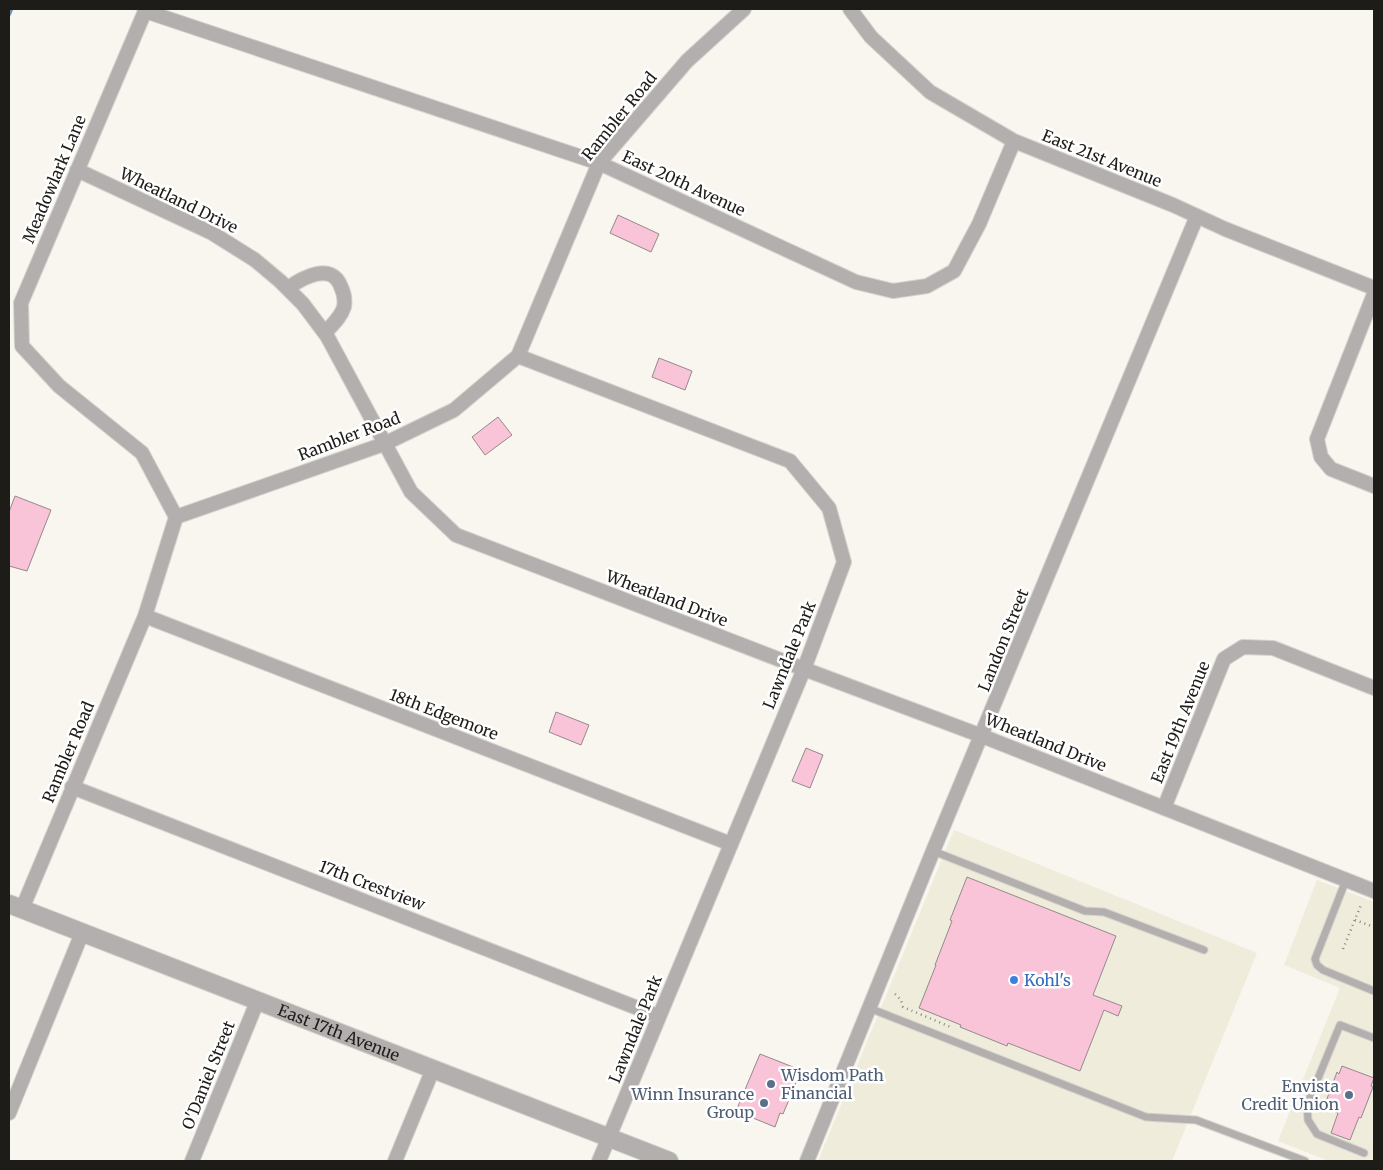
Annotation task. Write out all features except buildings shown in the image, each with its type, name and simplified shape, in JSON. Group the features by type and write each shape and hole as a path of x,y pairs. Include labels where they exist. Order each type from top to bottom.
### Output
{"street":[{"name":"Rambler Road","path":"15,907 72,787 145,616 176,516 384,444 454,410 518,356 599,163 687,61 744,9"},
{"name":"East 21st Avenue","path":"850,9 872,37 930,92 1014,141 1173,205 1225,229 1374,288"},
{"name":"East 20th Avenue","path":"146,10 599,163 856,282 893,292 927,286 954,271 979,224 1014,141"},
{"name":"Meadowlark Lane","path":"146,10 22,303 22,346 59,386 142,453 176,516"},
{"name":"Wheatland Drive","path":"77,170 212,233 255,260 288,288 325,333 411,492 456,535 804,670 982,736 1374,890"},
{"name":"Landon Street","path":"807,1161 1197,216"},
{"path":"288,288 313,274 323,274 336,278 344,294 344,305 341,313 325,333"},
{"path":"1374,294 1317,439 1321,457 1331,469 1374,486"},
{"name":"Lawndale Park","path":"518,356 790,461 829,508 844,562 804,670 599,1161"},
{"name":"18th Edgemore","path":"145,616 731,844"},
{"name":"East 19th Avenue","path":"1164,808 1224,659 1243,647 1273,648 1374,688"},
{"name":"17th Crestview","path":"72,787 658,1016"},
{"name":"East 17th Avenue","path":"15,907 669,1161"},
{"path":"9,1113 82,933"},
{"name":"O'Daniel Street","path":"192,1161 257,1002"},
{"path":"396,1161 433,1069"}],"lane":[{"path":"934,851 1086,911 1104,912 1204,950"},
{"path":"1346,880 1314,959 1323,970 1374,991"},
{"path":"869,1008 1146,1117 1196,1120 1305,1161"},
{"path":"1364,1153 1317,1134 1308,1120 1308,1105 1340,1025 1374,1038"}],"path":[{"path":"1343,949 1361,905"},
{"path":"1355,920 1374,927"},
{"path":"895,994 903,1008 959,1030"}],"shaded area":[{"path":"954,830 1257,953 1172,1161 818,1161"},
{"path":"1317,880 1374,902 1374,1161 1329,1161 1278,1141 1340,988 1284,965"}],"waterway":[{"path":"9,14 11,9"}],"place":[{"name":"Kohl's","path":"1014,980"},
{"name":"Wisdom Path Financial","path":"771,1084"},
{"name":"Envista Credit Union","path":"1349,1095"},
{"name":"Winn Insurance Group","path":"764,1103"}]}
